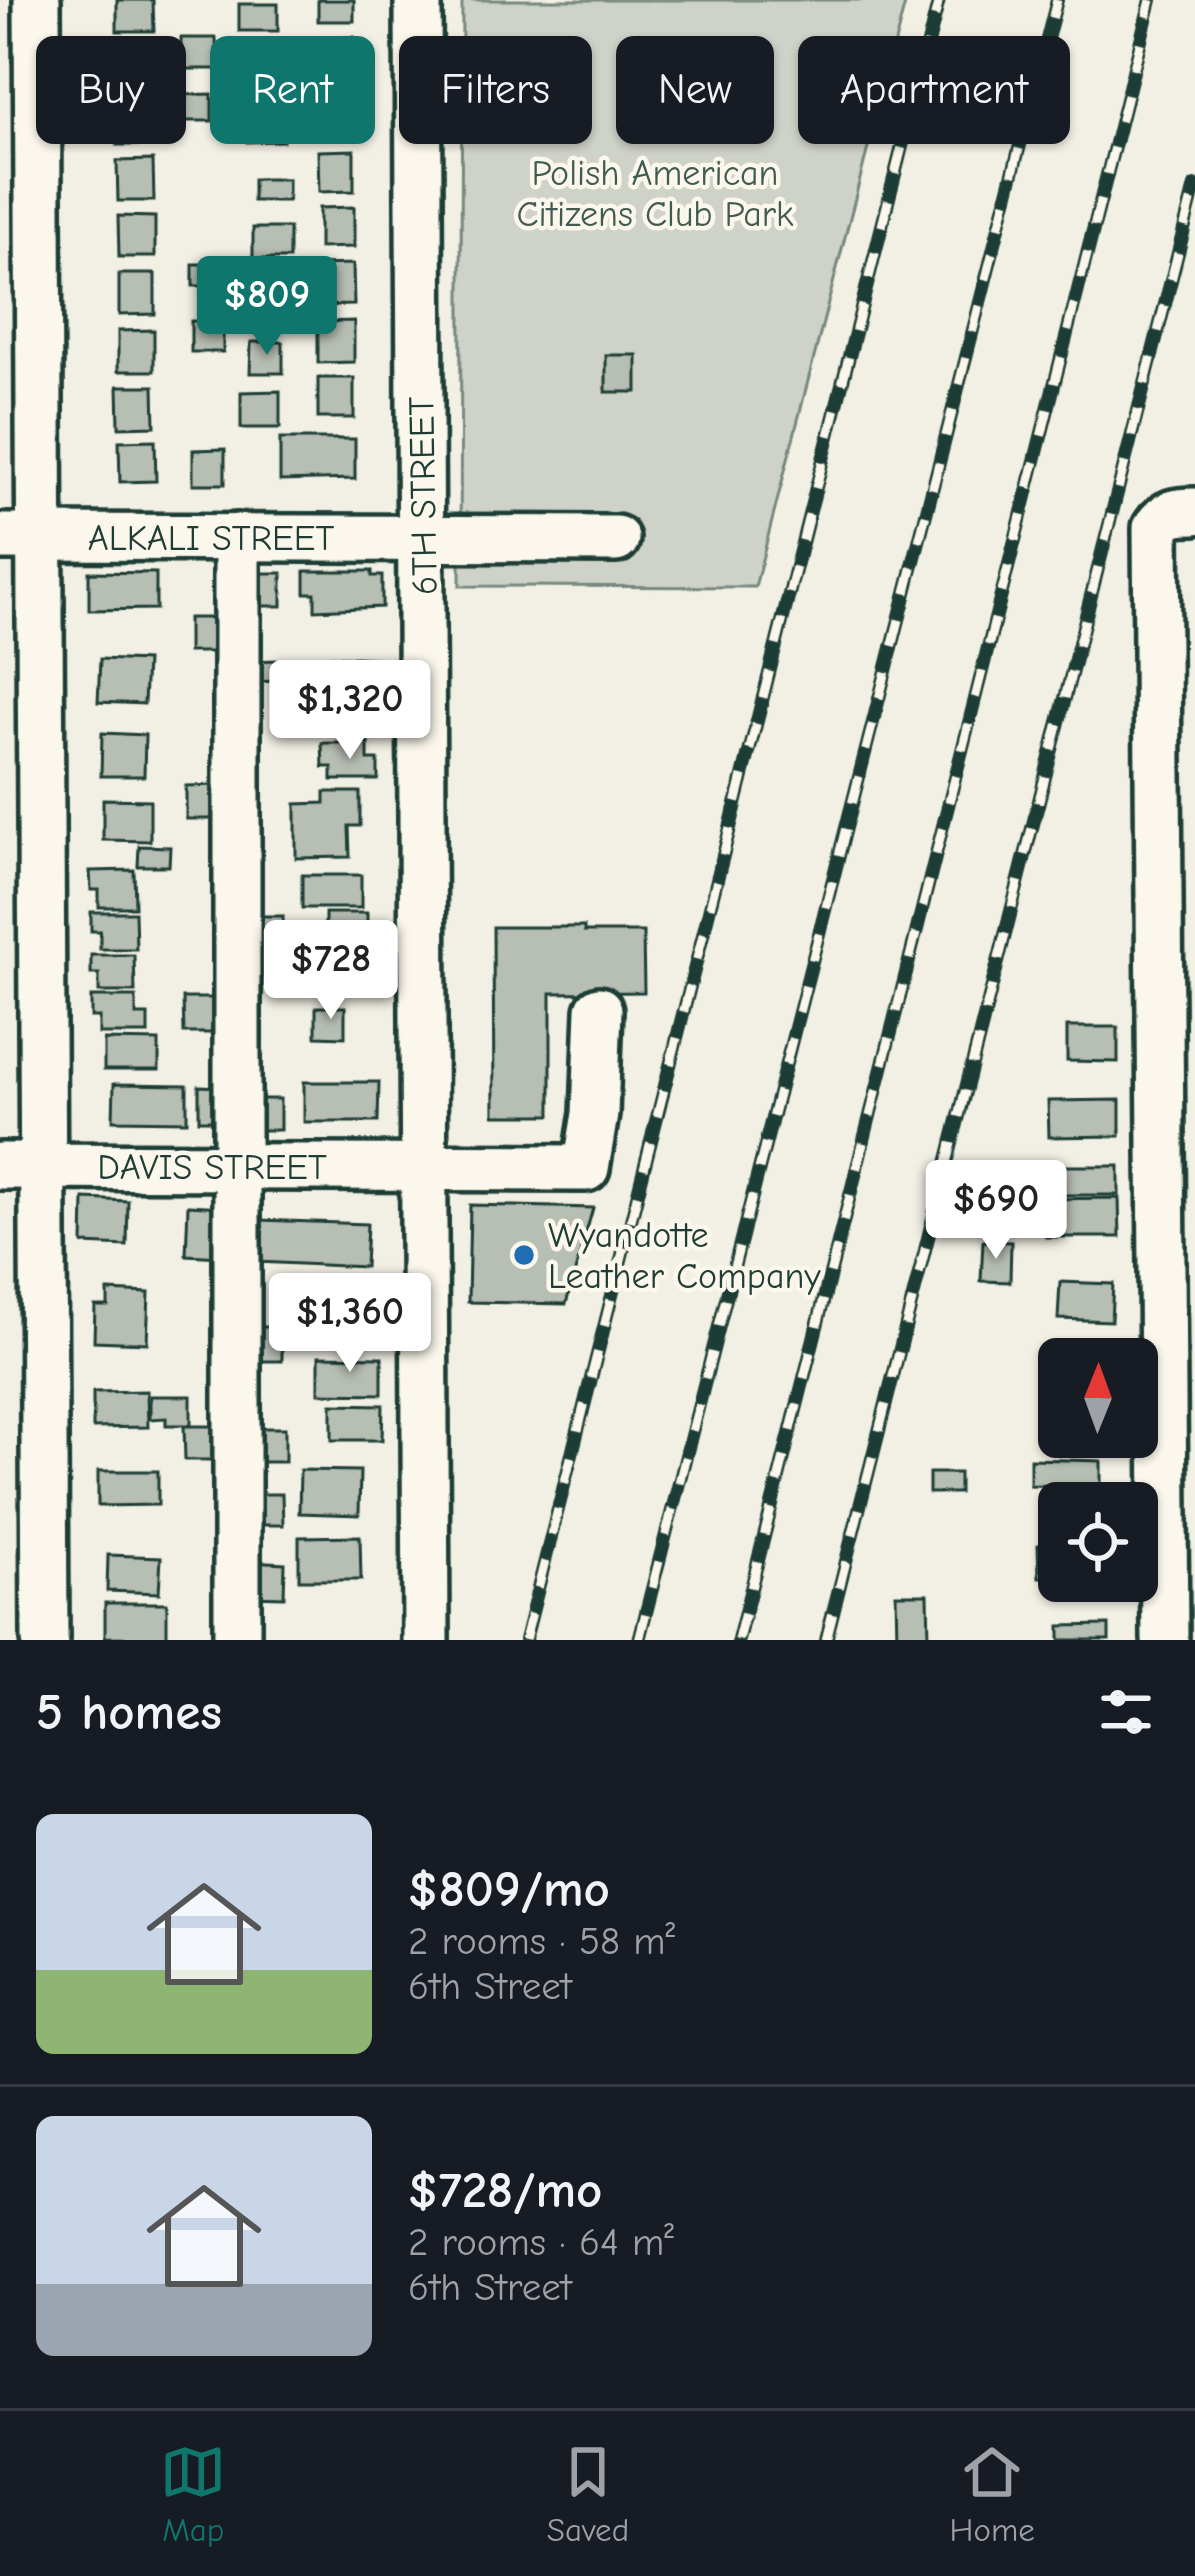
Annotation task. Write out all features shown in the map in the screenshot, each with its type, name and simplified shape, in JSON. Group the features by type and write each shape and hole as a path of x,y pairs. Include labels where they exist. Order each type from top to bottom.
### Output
{"street":[{"path":"37,0 21,537 22,1166 45,1640"},
{"name":"6TH STREET","path":"418,0 426,1640"},
{"path":"1165,1640 1177,1167 1156,528 1178,514"},
{"name":"ALKALI STREET","path":"21,537 616,539"},
{"path":"237,537 237,1640"},
{"name":"DAVIS STREET","path":"22,1166 586,1168 595,1114 599,1010"}],"green space":[{"name":"Polish American Citizens Club Park","path":"462,0 906,0 897,36 798,36 798,144 869,144 755,587 460,586 462,144 592,144 592,36 462,36"}],"building":[{"path":"117,0 153,0 154,31 117,31"},
{"path":"318,0 354,0 354,21 318,21"},
{"path":"239,4 278,4 278,31 239,31"},
{"path":"186,38 210,38 210,69 186,69"},
{"path":"210,94 210,121 186,121 186,95"},
{"path":"354,150 354,191 319,192 318,151"},
{"path":"153,160 154,201 118,201 117,161"},
{"path":"253,179 288,179 288,201 253,201"},
{"path":"354,207 354,247 319,248 319,208"},
{"path":"118,216 155,217 155,257 119,257"},
{"path":"253,228 289,228 289,259 253,259"},
{"path":"193,264 223,264 223,286 193,286"},
{"path":"353,264 354,305 318,306 318,265"},
{"path":"119,274 155,274 155,314 119,315"},
{"path":"253,294 288,294 288,316 253,316"},
{"path":"191,321 223,321 223,352 191,352"},
{"path":"354,321 354,362 318,363 318,322"},
{"path":"154,330 154,371 118,371 118,331"},
{"path":"251,342 283,342 283,373 250,373"},
{"path":"606,355 637,355 637,392 606,392"},
{"path":"318,378 354,378 354,418 318,418"},
{"path":"118,386 154,386 155,426 119,427"},
{"path":"280,391 280,428 241,428 241,392"},
{"path":"280,439 355,439 355,479 280,481"},
{"path":"155,440 156,481 120,482 119,441"},
{"path":"225,449 225,484 193,484 193,450"},
{"path":"305,571 372,571 372,576 382,576 382,607 315,610 315,593 305,593"},
{"path":"89,572 156,573 156,609 89,610"},
{"path":"249,573 282,573 282,606 249,606"},
{"path":"188,618 220,618 220,652 188,652"},
{"path":"331,656 376,658 375,696 330,695"},
{"path":"100,659 146,661 144,704 98,702"},
{"path":"278,660 279,681 250,682 250,661"},
{"path":"102,733 145,735 144,776 101,776"},
{"path":"322,743 368,743 368,760 378,760 378,780 332,780 332,767 323,767"},
{"path":"219,785 218,819 186,819 186,786"},
{"path":"325,792 360,792 360,826 349,826 350,857 296,858 296,804 325,803"},
{"path":"103,799 150,800 150,841 103,840"},
{"path":"139,846 170,847 169,866 138,866"},
{"path":"134,870 135,907 99,907 99,890 91,890 90,871"},
{"path":"302,875 361,875 361,908 302,908"},
{"path":"91,912 135,912 136,949 100,949 100,931 91,931"},
{"path":"325,913 367,913 367,950 325,950"},
{"path":"250,916 283,916 283,949 250,949"},
{"path":"493,927 643,932 644,992 551,993 551,1115 494,1115"},
{"path":"91,955 134,955 135,992 99,992 99,974 91,974"},
{"path":"294,959 367,959 368,990 294,990"},
{"path":"91,997 136,997 136,1015 148,1015 148,1034 99,1034 99,1017 91,1017"},
{"path":"183,998 220,998 220,1033 184,1033"},
{"path":"316,1007 345,1007 345,1037 316,1036"},
{"path":"1067,1027 1118,1027 1118,1062 1067,1061"},
{"path":"104,1040 159,1041 159,1070 104,1070"},
{"path":"304,1082 379,1082 378,1122 304,1122"},
{"path":"114,1084 187,1085 187,1121 113,1120"},
{"path":"199,1086 223,1087 222,1120 199,1120"},
{"path":"249,1099 280,1099 280,1130 249,1130"},
{"path":"1120,1100 1120,1136 1049,1137 1048,1101"},
{"path":"1063,1166 1119,1166 1119,1195 1063,1195"},
{"path":"1119,1198 1120,1237 1046,1237 1045,1199"},
{"path":"84,1199 128,1201 127,1246 83,1244"},
{"path":"188,1205 223,1207 221,1257 186,1255"},
{"name":"Wyandotte Leather Company","path":"470,1205 593,1208 566,1304 468,1302"},
{"path":"259,1220 367,1224 365,1267 257,1262"},
{"path":"983,1241 1011,1242 1010,1282 981,1281"},
{"path":"1060,1282 1113,1284 1111,1321 1058,1319"},
{"path":"108,1291 149,1293 147,1343 94,1341 95,1306 108,1306"},
{"path":"247,1327 282,1327 282,1361 247,1361"},
{"path":"319,1356 382,1357 382,1394 319,1393"},
{"path":"147,1391 148,1427 93,1428 93,1392"},
{"path":"150,1396 191,1396 191,1425 166,1425 166,1418 150,1419"},
{"path":"332,1404 383,1405 382,1440 332,1440"},
{"path":"184,1426 220,1426 220,1460 185,1460"},
{"path":"249,1428 285,1428 285,1462 249,1462"},
{"path":"1030,1459 1101,1461 1101,1482 1030,1485"},
{"path":"300,1470 360,1471 359,1515 299,1513"},
{"path":"98,1471 158,1471 158,1505 98,1506"},
{"path":"929,1473 959,1473 959,1493 929,1493"},
{"path":"247,1494 282,1494 283,1525 248,1525"},
{"path":"360,1536 361,1580 299,1580 299,1537"},
{"path":"108,1555 161,1557 159,1593 107,1591"},
{"path":"249,1561 285,1563 284,1597 248,1596"},
{"path":"896,1594 928,1594 929,1640 897,1640"},
{"path":"105,1603 167,1603 167,1638 105,1637"},
{"path":"1109,1625 1109,1640 1060,1640 1060,1626"}],"railway":[{"path":"525,1640 939,0"},
{"path":"639,1640 1057,0"},
{"path":"738,1640 1151,0"},
{"path":"826,1640 1195,186"}],"place":[{"name":"Wyandotte Leather Company","path":"524,1255"}]}
